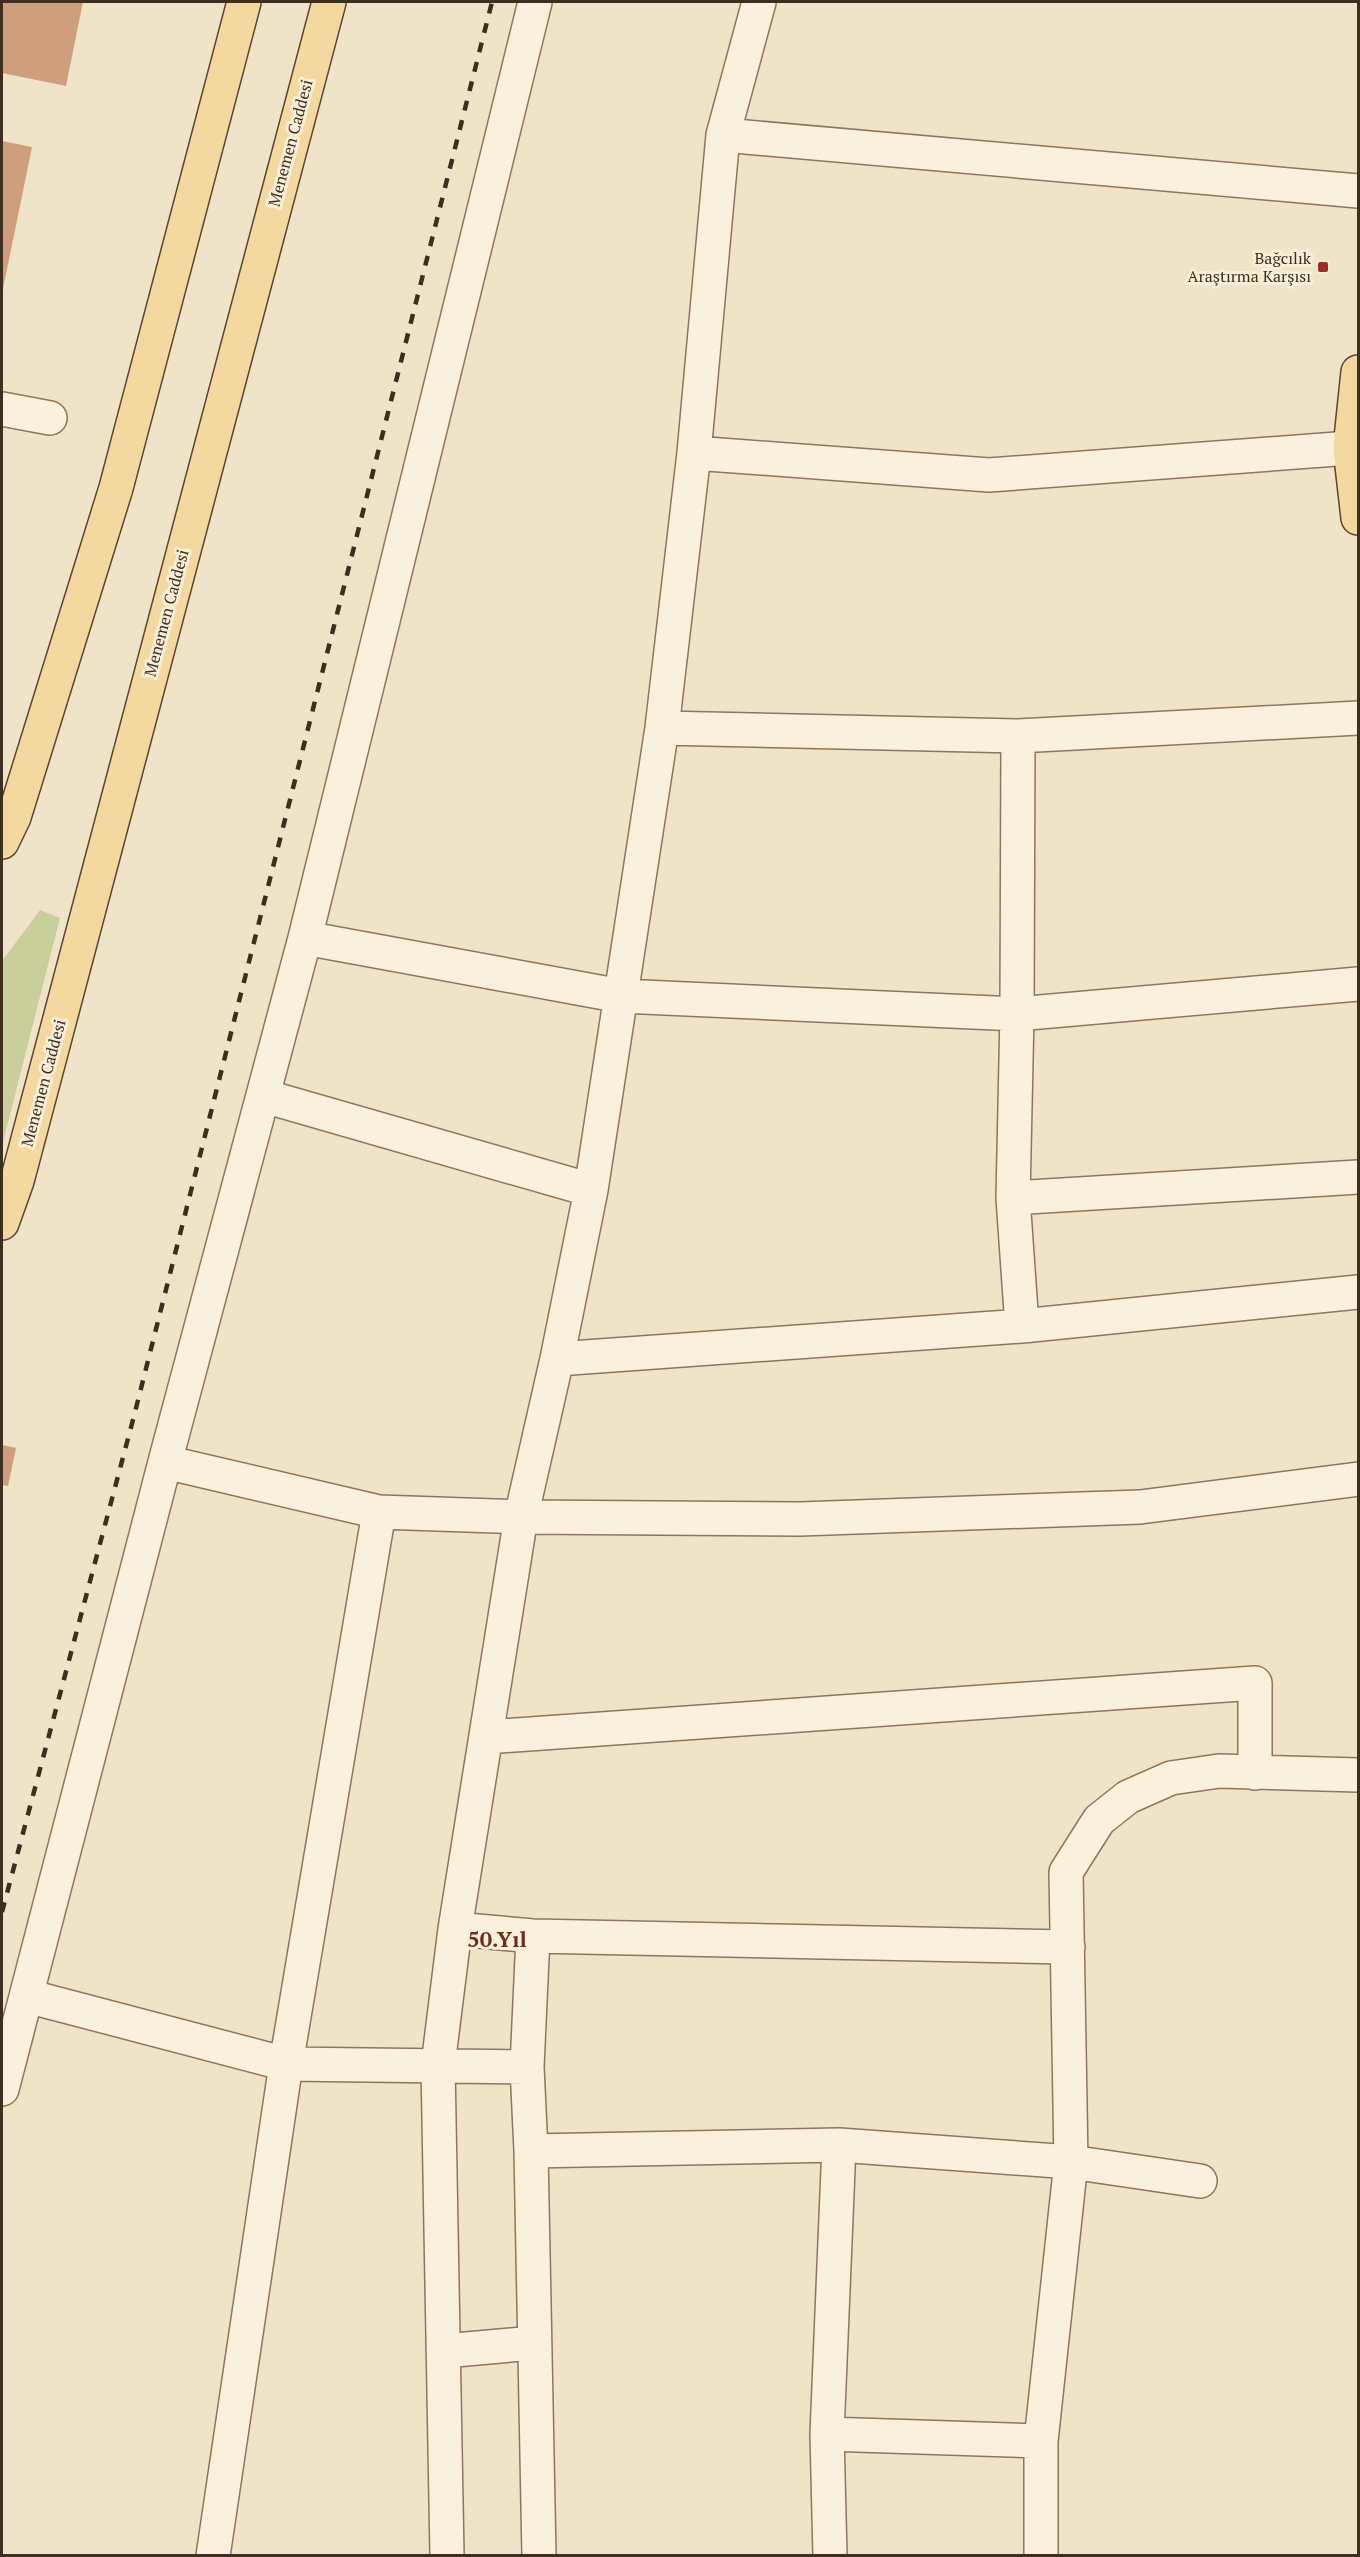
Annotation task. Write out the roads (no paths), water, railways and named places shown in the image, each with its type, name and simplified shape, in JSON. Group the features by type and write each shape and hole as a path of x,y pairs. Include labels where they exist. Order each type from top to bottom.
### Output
{"main road":[{"path":"2,842 14,817 116,488 244,2"},
{"name":"Menemen Caddesi","path":"2,1223 17,1181 328,2"},
{"path":"1359,372 1350,448 1359,518"}],"street":[{"path":"2,2089 165,1462 305,938 535,2"},
{"path":"447,2556 438,2065 455,1929 521,1517 557,1359 591,1190 662,728 694,453 723,135 759,2"},
{"path":"723,135 1359,191"},
{"path":"2,409 50,418"},
{"path":"694,453 989,475 1350,448"},
{"path":"662,728 1018,736 1359,718"},
{"path":"1018,736 1017,1014 1013,1198 1022,1326"},
{"path":"305,938 621,996 1017,1014 1359,984"},
{"path":"264,1096 591,1190"},
{"path":"1013,1198 1359,1177"},
{"path":"557,1359 1022,1326 1359,1292"},
{"path":"165,1462 379,1512 521,1517 800,1520 1140,1507 1359,1479"},
{"path":"213,2556 286,2064 379,1512"},
{"path":"486,1737 1255,1683 1255,1773"},
{"path":"1041,2556 1041,2441 1071,2162 1066,1872 1099,1820 1128,1797 1171,1778 1219,1771 1359,1775"},
{"path":"455,1929 533,1936 1068,1947"},
{"path":"533,1936 527,2067 531,2151 538,2556"},
{"path":"27,1996 286,2064 527,2067"},
{"path":"531,2151 839,2145 1071,2162 1200,2181"},
{"path":"830,2556 827,2434 839,2145"},
{"path":"444,2351 533,2343"},
{"path":"827,2434 1041,2441"}],"railway":[{"path":"2,1912 134,1416 492,2"}],"place":[{"name":"Bağcılık Araştırma Karşısı","path":"1323,267"}],"district":[{"name":"50.Yıl","path":"497,1939"}]}
